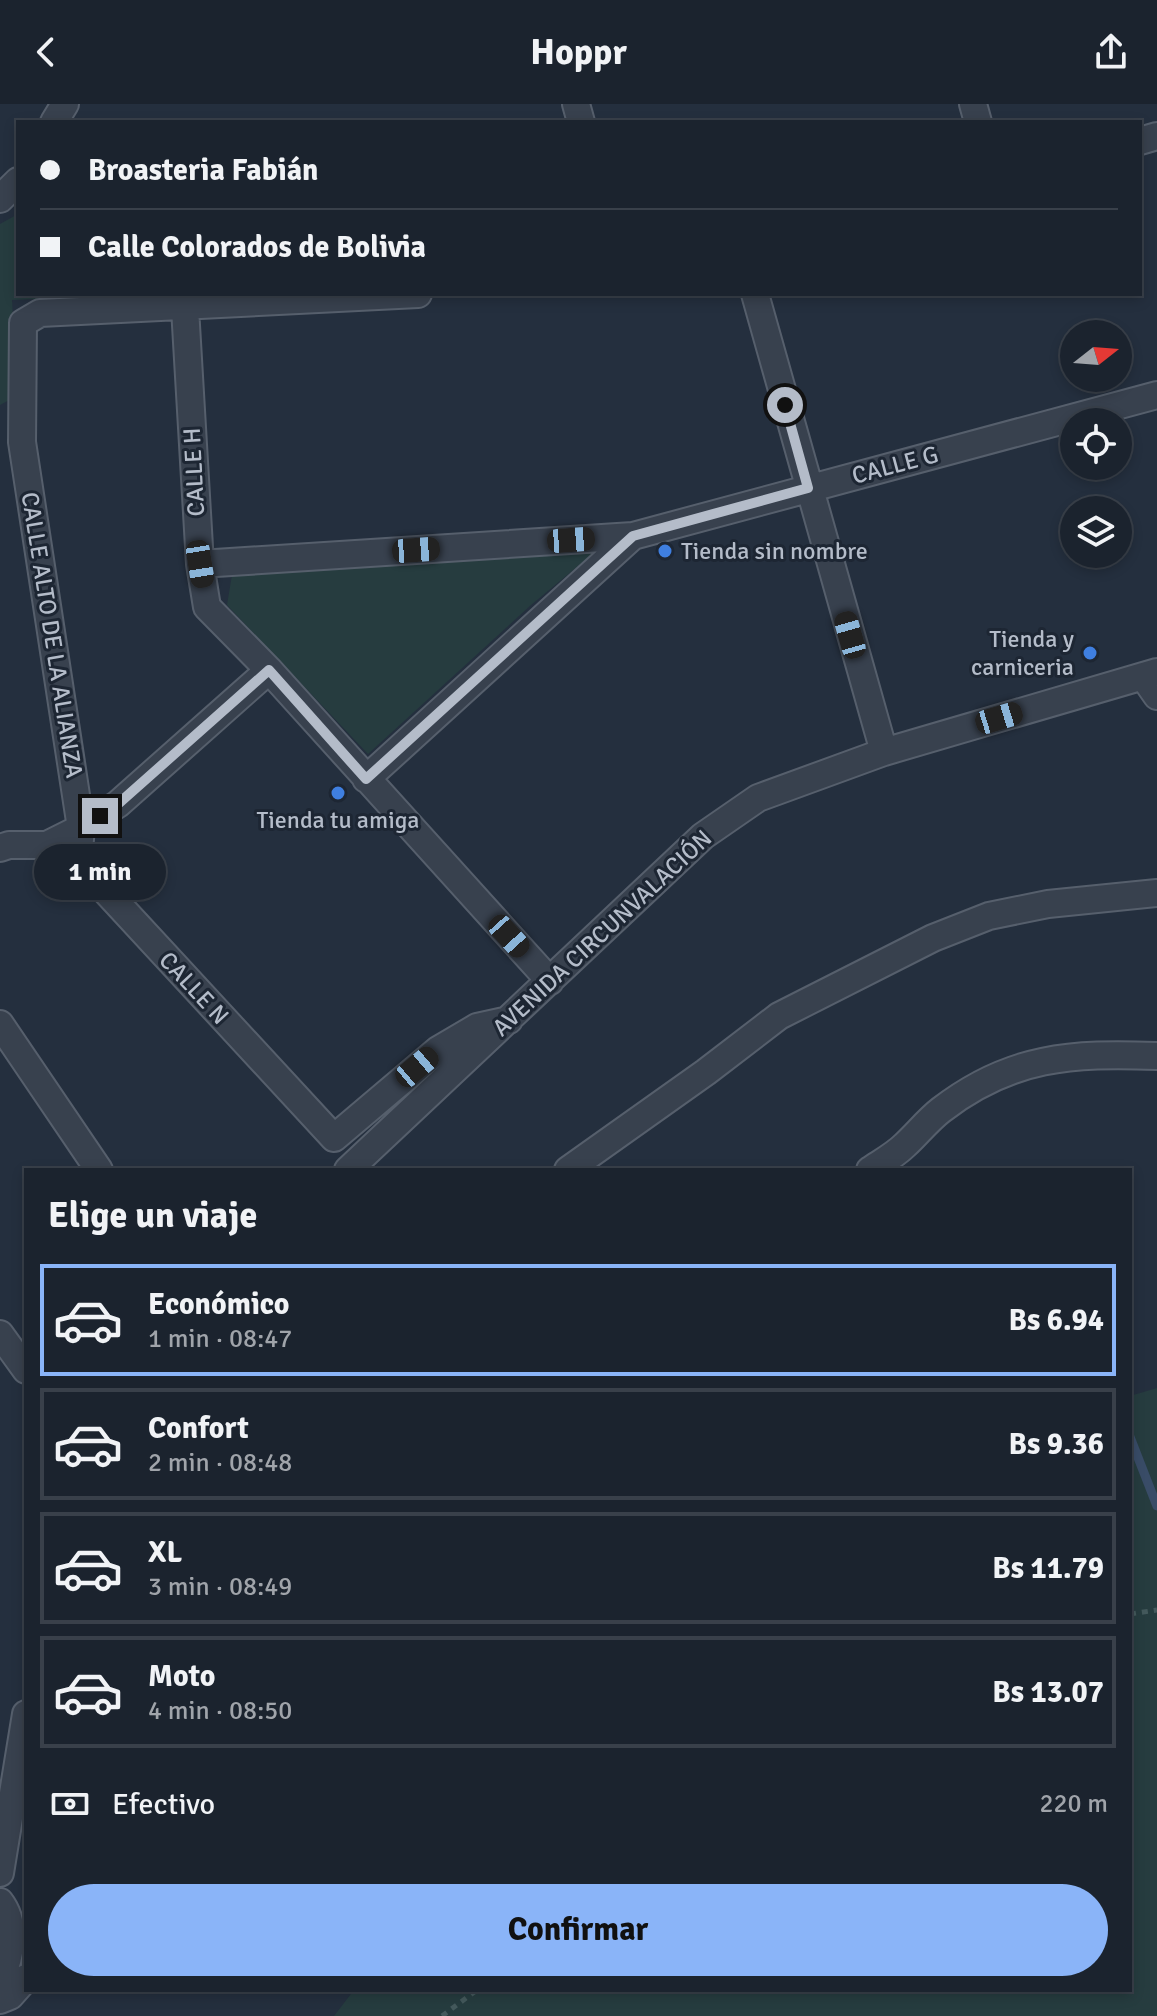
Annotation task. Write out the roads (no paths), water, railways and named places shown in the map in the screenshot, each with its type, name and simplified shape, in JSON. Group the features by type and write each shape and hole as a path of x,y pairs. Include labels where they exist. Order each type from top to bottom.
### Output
{"street":[{"path":"0,199 16,183"},
{"path":"185,308 385,296"},
{"path":"756,296 884,752"},
{"name":"CALLE ALTO DE LA ALIANZA","path":"81,828 11,436 23,323 40,313 185,308"},
{"name":"CALLE H","path":"185,308 200,564 207,607 269,670 550,981"},
{"name":"CALLE G","path":"200,564 633,536 1157,395"},
{"name":"CALLE G","path":"366,779 633,536"},
{"path":"3,841 47,845 81,828 118,804 269,670"},
{"name":"AVENIDA CIRCUNVALACIÓN","path":"350,1168 703,836 758,798 884,752 1152,681"},
{"name":"CALLE N","path":"81,828 78,861 334,1138 438,1050 477,1027 509,1020"},
{"path":"571,1168 779,1016 933,938 989,916 1048,904 1157,893"},
{"path":"0,1024 98,1168"},
{"path":"873,1168 903,1148 939,1111 961,1096 983,1082 1031,1062 1090,1054 1157,1056"},
{"path":"0,1334 24,1367"},
{"path":"0,1873 24,1726"},
{"path":"0,1902 5,1909 11,1939 0,1980"},
{"path":"0,2000 10,1996 24,1980"}],"waterway":[{"path":"1132,1442 1157,1506"}],"place":[{"name":"Tienda sin nombre","path":"665,551"},
{"name":"Tienda y carniceria","path":"1090,653"},
{"name":"Tienda tu amiga","path":"338,793"}]}
